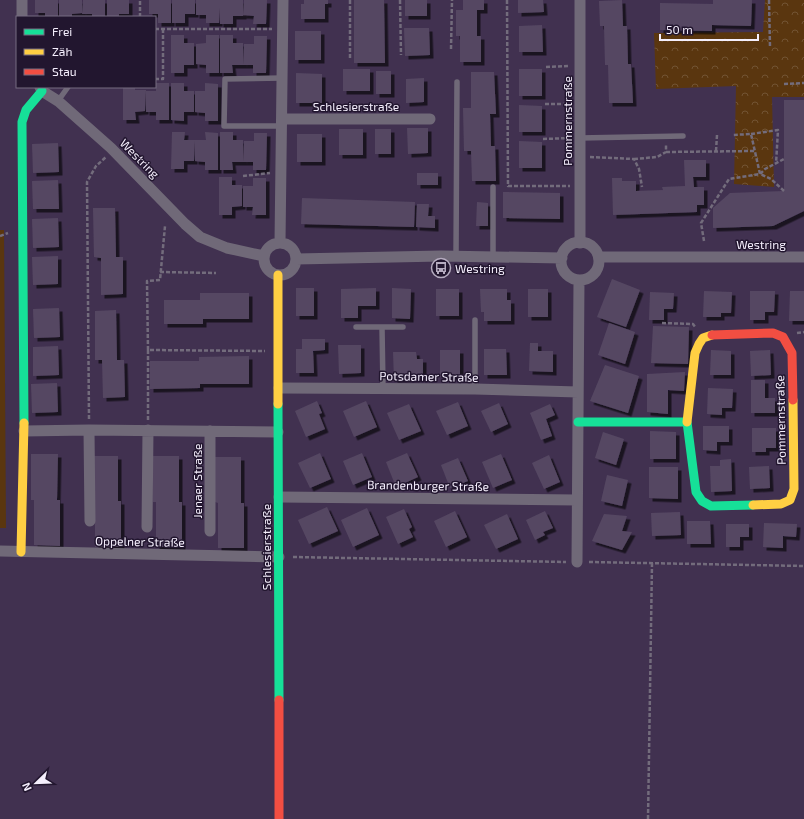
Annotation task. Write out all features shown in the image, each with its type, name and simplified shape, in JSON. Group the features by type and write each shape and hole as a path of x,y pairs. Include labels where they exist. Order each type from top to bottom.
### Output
{"street":[{"path":"22,0 22,16"},
{"path":"280,242 283,0"},
{"name":"Pommernstraße","path":"580,0 580,243"},
{"path":"21,552 24,431 22,122 26,110 41,89"},
{"name":"Westring","path":"41,89 58,101 111,148 200,237 227,248 264,256"},
{"name":"Schlesierstraße","path":"282,122 430,119"},
{"path":"280,242 292,247 296,253 296,259 295,266 290,272 278,275 267,269 264,256 272,244 280,242"},
{"path":"580,243 590,245 595,249 599,258 595,272 586,279 574,279 566,273 562,264 562,258 567,248 580,243"},
{"path":"296,259 456,257 562,258"},
{"name":"Westring","path":"599,258 804,257"},
{"name":"Schlesierstraße","path":"278,275 279,819"},
{"path":"576,562 579,280"},
{"name":"Pommernstraße","path":"773,333 781,336 790,345 792,353 794,489 790,500 780,504 706,505 699,498 696,492 687,422 695,355 699,342 703,338 713,334 773,333"},
{"name":"Potsdamer Straße","path":"279,388 475,389 578,392"},
{"path":"578,422 687,422"},
{"path":"89,430 90,520"},
{"path":"148,430 148,527"},
{"name":"Jenaer Straße","path":"24,431 148,430 278,432"},
{"name":"Jenaer Straße","path":"210,431 210,531"},
{"name":"Brandenburger Straße","path":"279,497 577,500"},
{"name":"Oppelner Straße","path":"0,552 279,557"}],"lane":[{"path":"282,78 224,79 224,126 282,122"},
{"path":"456,257 457,82"},
{"path":"58,101 67,88"},
{"path":"580,138 683,136"},
{"path":"493,187 493,257"},
{"path":"475,320 475,389"},
{"path":"356,326 403,327"},
{"path":"382,327 384,388"}],"path":[{"path":"140,0 140,16"},
{"path":"350,0 350,60"},
{"path":"400,0 401,55"},
{"path":"451,49 452,0"},
{"path":"507,0 508,186 580,187"},
{"path":"769,0 770,47"},
{"path":"156,29 282,29"},
{"path":"156,79 163,79 163,29"},
{"path":"546,67 580,66"},
{"path":"784,84 804,83"},
{"path":"545,104 580,104"},
{"path":"733,135 778,130 776,164"},
{"path":"750,134 760,174"},
{"path":"716,151 717,135"},
{"path":"666,136 666,152"},
{"path":"543,139 580,138"},
{"path":"89,430 87,182 96,166 113,150 111,148"},
{"path":"580,157 634,159 656,157 666,152 754,151"},
{"path":"634,159 639,169 642,187"},
{"path":"760,174 764,169 784,159"},
{"path":"243,176 282,172"},
{"path":"704,241 701,223 729,179 760,174 771,179 784,192"},
{"path":"148,430 147,281 160,280 165,226"},
{"path":"160,272 216,273"},
{"path":"662,323 693,324 703,338"},
{"path":"148,350 278,352"},
{"path":"279,557 804,566"},
{"path":"648,819 652,563"}],"green space":[{"path":"765,0 804,0 804,97 772,97 774,187 734,184 736,86 656,89 654,33 763,32"},
{"path":"0,230 4,230 6,528 0,528"}],"building":[{"path":"35,0 58,0 58,16 45,16 45,13 35,13"},
{"path":"59,0 82,0 82,13 72,14 72,16 59,16"},
{"path":"83,0 105,0 105,16 82,14"},
{"path":"107,0 129,0 129,14 107,16"},
{"path":"149,0 171,0 171,23 158,23 158,14 149,14"},
{"path":"172,0 195,0 195,14 185,14 185,23 172,23"},
{"path":"196,0 243,0 243,16 233,16 233,24 220,24 219,8 219,23 206,23 206,15 196,15"},
{"path":"244,0 267,0 266,24 253,24 254,16 243,15"},
{"path":"304,0 328,0 328,4 325,4 325,19 301,19 301,4 304,4"},
{"path":"354,0 384,0 385,63 354,63"},
{"path":"405,0 427,0 427,16 405,16"},
{"path":"463,0 484,0 484,10 477,10 477,36 481,36 481,62 460,62 460,36 456,36 456,10 463,10"},
{"path":"518,0 543,0 544,12 518,13"},
{"path":"622,0 623,26 627,26 628,64 631,64 633,103 609,103 608,65 605,65 604,26 600,26 599,1"},
{"path":"713,0 752,0 751,26 712,25 712,31 660,30 660,3 713,4"},
{"path":"542,25 543,52 519,52 519,26"},
{"path":"404,28 429,28 430,55 405,56"},
{"path":"295,31 321,31 321,60 295,60"},
{"path":"171,35 184,35 184,43 194,43 194,65 184,65 184,73 171,73"},
{"path":"206,35 219,35 219,73 206,73 206,65 196,64 196,44 206,43"},
{"path":"220,35 233,35 233,43 243,43 243,65 232,65 233,73 220,73"},
{"path":"254,36 267,36 266,73 253,73 253,65 243,65 244,44 254,44"},
{"path":"343,69 370,69 370,91 343,91"},
{"path":"519,69 542,69 542,96 519,96"},
{"path":"376,71 391,71 391,94 376,94"},
{"path":"471,72 494,72 496,114 490,114 491,146 495,146 496,181 472,181 471,151 464,151 463,108 471,108"},
{"path":"296,73 322,74 322,103 296,103"},
{"path":"424,78 424,102 406,103 406,79"},
{"path":"156,83 169,83 169,120 156,120 156,112 146,112 146,91 156,91"},
{"path":"171,83 184,83 184,91 194,91 194,112 184,112 184,121 171,120"},
{"path":"205,83 218,84 218,121 205,121 205,113 195,112 195,91 205,91"},
{"path":"123,88 146,90 145,111 135,112 136,120 123,120"},
{"path":"784,100 804,100 804,211 773,226 713,228 713,208 730,193 784,191"},
{"path":"519,105 542,106 542,132 519,132"},
{"path":"407,128 428,128 428,153 408,154"},
{"path":"339,129 363,129 363,155 339,155"},
{"path":"375,129 391,129 391,154 375,154"},
{"path":"172,132 185,132 184,140 195,140 194,161 184,161 184,169 171,169"},
{"path":"205,132 218,133 218,170 205,170 205,162 195,161 195,140 206,140"},
{"path":"220,132 233,132 233,140 243,140 243,162 232,162 233,170 220,170"},
{"path":"254,133 267,133 266,170 253,170 253,162 243,162 244,141 254,141"},
{"path":"297,134 322,134 322,162 297,162"},
{"path":"519,141 542,142 542,168 519,168"},
{"path":"58,143 59,172 33,173 32,144"},
{"path":"684,160 706,160 706,177 693,177 694,187 704,187 704,205 697,205 697,212 613,215 612,178 622,178 622,181 636,181 636,191 663,190 662,187 685,186"},
{"path":"417,173 438,173 438,185 417,185"},
{"path":"219,177 232,177 232,185 242,185 242,206 232,207 232,215 219,215"},
{"path":"253,178 266,178 266,215 252,215 253,207 243,207 243,186 253,186"},
{"path":"58,180 59,209 33,209 32,181"},
{"path":"503,192 560,193 560,219 503,218"},
{"path":"302,198 415,202 414,227 301,224"},
{"path":"477,202 488,203 488,226 476,226"},
{"path":"417,204 429,204 428,216 435,216 435,228 416,227"},
{"path":"93,208 115,208 116,257 123,257 123,294 101,295 101,258 94,257"},
{"path":"58,218 59,247 33,248 32,219"},
{"path":"58,256 58,284 33,285 32,257"},
{"path":"612,279 640,290 626,327 597,317"},
{"path":"296,288 314,288 314,316 296,316"},
{"path":"376,288 376,306 358,306 358,318 341,318 341,289"},
{"path":"392,288 411,289 410,319 392,318"},
{"path":"436,289 459,289 459,316 436,316"},
{"path":"480,289 507,289 507,300 511,300 511,321 484,321 484,312 481,312"},
{"path":"528,289 548,289 548,317 528,317"},
{"path":"704,291 732,292 731,313 721,313 721,317 703,317"},
{"path":"750,291 775,291 774,312 765,312 765,320 750,320"},
{"path":"790,291 804,291 804,321 789,321"},
{"path":"650,292 674,293 673,309 664,309 664,320 649,320"},
{"path":"200,293 249,293 249,319 203,319 203,324 164,324 164,300 200,300"},
{"path":"59,308 60,337 34,338 33,309"},
{"path":"116,310 117,360 124,360 125,397 103,398 102,360 95,360 95,311"},
{"path":"609,323 635,332 625,364 598,355"},
{"path":"653,326 689,327 688,364 651,363"},
{"path":"302,339 325,339 325,350 313,351 314,373 296,373 296,349 302,349"},
{"path":"530,343 538,343 538,351 553,351 553,372 529,371"},
{"path":"338,345 361,345 361,373 339,374"},
{"path":"58,346 59,375 33,376 33,347"},
{"path":"484,349 506,349 507,375 484,375"},
{"path":"440,350 460,350 460,376 440,377"},
{"path":"711,350 731,351 731,375 710,375"},
{"path":"770,350 771,375 751,376 750,351"},
{"path":"393,352 416,352 417,359 423,359 423,378 394,379"},
{"path":"249,356 249,384 200,384 200,388 150,389 150,361 199,361 199,357"},
{"path":"605,365 639,376 628,413 590,401"},
{"path":"685,372 684,391 668,390 668,414 647,412 647,374"},
{"path":"751,380 765,380 765,398 775,398 775,413 751,413"},
{"path":"57,383 58,412 32,413 31,384"},
{"path":"708,388 733,389 732,408 722,408 722,415 707,414"},
{"path":"317,401 322,413 319,414 325,429 306,437 295,411"},
{"path":"366,401 377,427 354,437 343,411"},
{"path":"458,402 468,426 447,435 436,411"},
{"path":"499,403 508,424 491,432 481,411"},
{"path":"409,404 421,431 399,440 387,413"},
{"path":"550,404 555,415 546,419 552,436 541,440 530,413"},
{"path":"703,426 729,426 729,442 717,442 717,451 703,450"},
{"path":"752,428 776,428 776,448 766,448 766,452 752,452"},
{"path":"650,431 676,432 676,459 650,459"},
{"path":"603,432 624,439 616,465 595,458"},
{"path":"320,453 331,479 310,488 298,463"},
{"path":"362,453 372,477 353,485 343,461"},
{"path":"407,453 418,477 396,487 386,462"},
{"path":"31,454 58,454 57,500 60,500 60,546 34,545 34,500 31,500"},
{"path":"501,454 512,480 493,488 482,462"},
{"path":"549,455 560,482 544,489 532,463"},
{"path":"92,456 118,456 118,501 121,501 121,547 95,547 95,501"},
{"path":"153,456 179,456 179,502 182,502 182,547 156,547 156,502 153,502"},
{"path":"215,457 241,457 241,503 244,503 244,548 218,548 218,503 215,502"},
{"path":"458,458 468,481 450,488 441,465"},
{"path":"731,459 732,491 711,492 710,466 720,466 720,460"},
{"path":"769,466 770,488 750,489 749,467"},
{"path":"649,467 678,467 678,499 649,498"},
{"path":"607,475 628,480 622,506 601,501"},
{"path":"327,507 338,531 309,544 298,520"},
{"path":"367,508 379,535 353,547 341,520"},
{"path":"404,509 412,527 409,529 413,537 398,544 386,517"},
{"path":"455,511 467,537 446,547 434,521"},
{"path":"545,511 553,528 543,532 545,535 535,540 526,520"},
{"path":"680,512 681,535 652,536 651,513"},
{"path":"507,514 518,539 496,549 484,525"},
{"path":"604,514 627,516 622,531 632,532 622,550 592,541"},
{"path":"687,521 710,521 711,544 687,544"},
{"path":"764,523 797,524 796,537 783,536 783,548 763,547"},
{"path":"726,524 749,524 749,537 740,537 740,547 726,547"}],"traffic: fast":[{"path":"24,423 22,122 26,110 42,91"},
{"path":"278,404 279,700"},
{"path":"578,422 687,422 696,492 702,501 711,506 753,505"}],"traffic: slow":[{"path":"278,275 278,404"},
{"path":"687,422 695,353 703,338 712,335"},
{"path":"753,505 781,504 790,500 794,489 793,400"},
{"path":"21,552 24,423"}],"traffic: jam":[{"path":"712,335 773,333 783,337 792,353 793,400"},
{"path":"279,700 279,819"}],"place":[{"name":"Westring","path":"441,268"}]}
